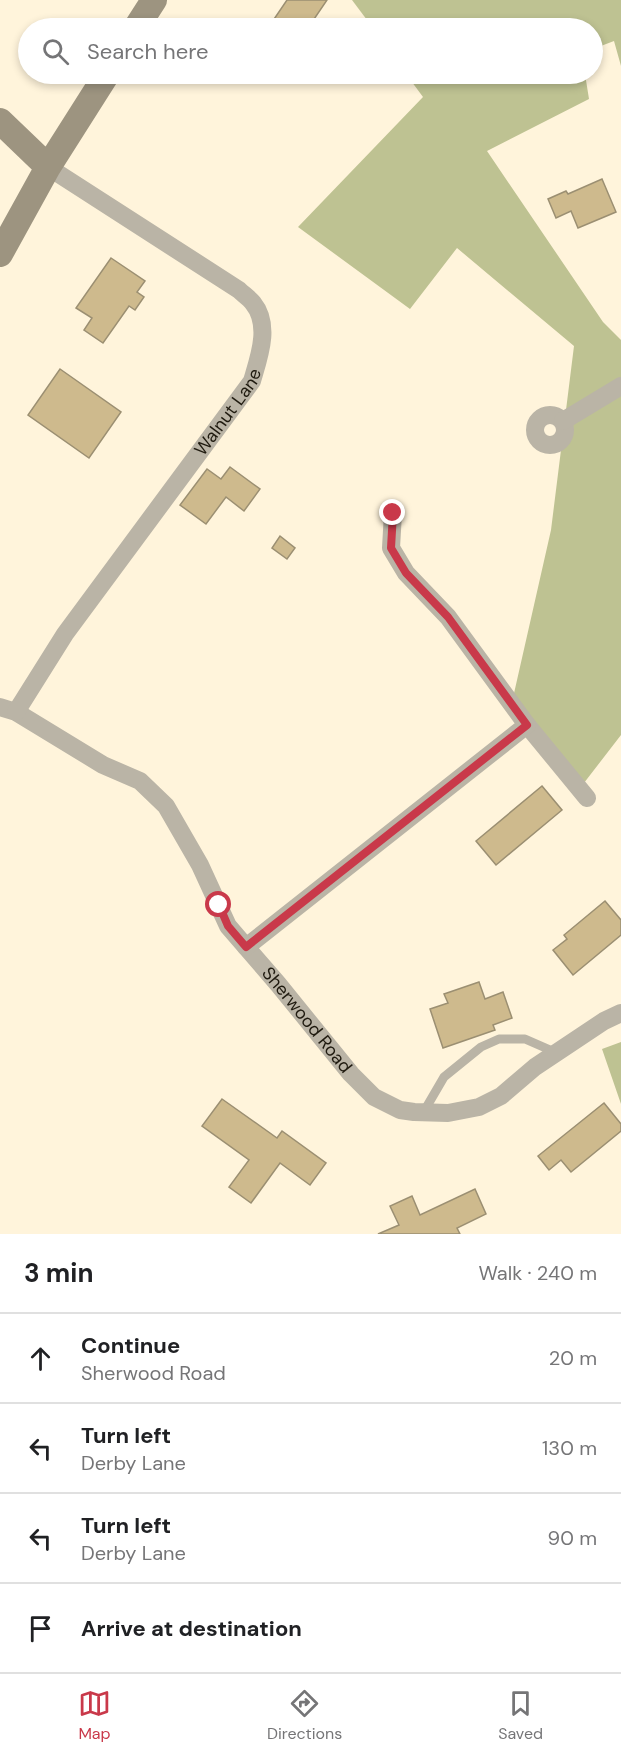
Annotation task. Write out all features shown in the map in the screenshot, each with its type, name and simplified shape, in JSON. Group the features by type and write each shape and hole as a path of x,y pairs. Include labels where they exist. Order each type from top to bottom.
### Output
{"street":[{"path":"142,18 154,0"},
{"path":"0,255 48,167 101,84"},
{"path":"0,121 48,167"},
{"name":"Walnut Lane","path":"8,710 252,381 262,345 262,321 254,304 239,290 48,167"},
{"path":"563,421 621,386"},
{"path":"393,513 391,548 406,573 448,617 527,725 586,798"},
{"name":"Sherwood Road","path":"8,710 103,765 140,781 166,806 200,865 228,926 351,1074 374,1097 400,1110 448,1113 479,1107 501,1096 535,1067 621,1012"},
{"path":"246,947 527,725"}],"lane":[{"path":"423,1113 444,1077 490,1043 499,1039 525,1039 557,1053"}],"green space":[{"path":"352,0 621,0 621,66 614,41 603,45 603,18 366,18"},
{"path":"413,84 587,84 589,99 487,151 603,322 621,340 621,735 577,792 510,711 551,530 574,346 457,248 410,309 298,227 423,97"},
{"path":"621,1042 621,1104 602,1049"}],"building":[{"path":"287,0 327,0 315,18 275,18"},
{"path":"602,179 616,212 578,228 571,211 556,218 548,199 566,191 568,194"},
{"path":"111,258 145,281 137,292 144,297 135,310 129,306 103,343 84,330 92,318 76,308"},
{"path":"60,369 121,412 89,458 28,415"},
{"path":"230,467 260,489 244,511 226,497 206,524 180,505 207,469 221,479"},
{"path":"280,536 295,548 287,559 272,548"},
{"path":"542,786 562,810 496,865 476,841"},
{"path":"605,901 621,920 621,935 573,975 553,950 567,939 564,935"},
{"path":"479,982 485,999 503,992 512,1018 493,1025 495,1030 443,1048 430,1009 448,1003 444,994"},
{"path":"222,1099 277,1138 282,1131 326,1163 310,1185 280,1163 251,1203 229,1187 249,1160 202,1126"},
{"path":"604,1103 621,1124 621,1131 571,1172 561,1160 549,1170 538,1156"},
{"path":"475,1189 486,1214 457,1228 460,1234 378,1234 399,1225 390,1206 412,1196 420,1215"}],"route":[{"path":"219,905 228,926 246,947 527,725 448,617 406,573 391,548 393,513"}]}
